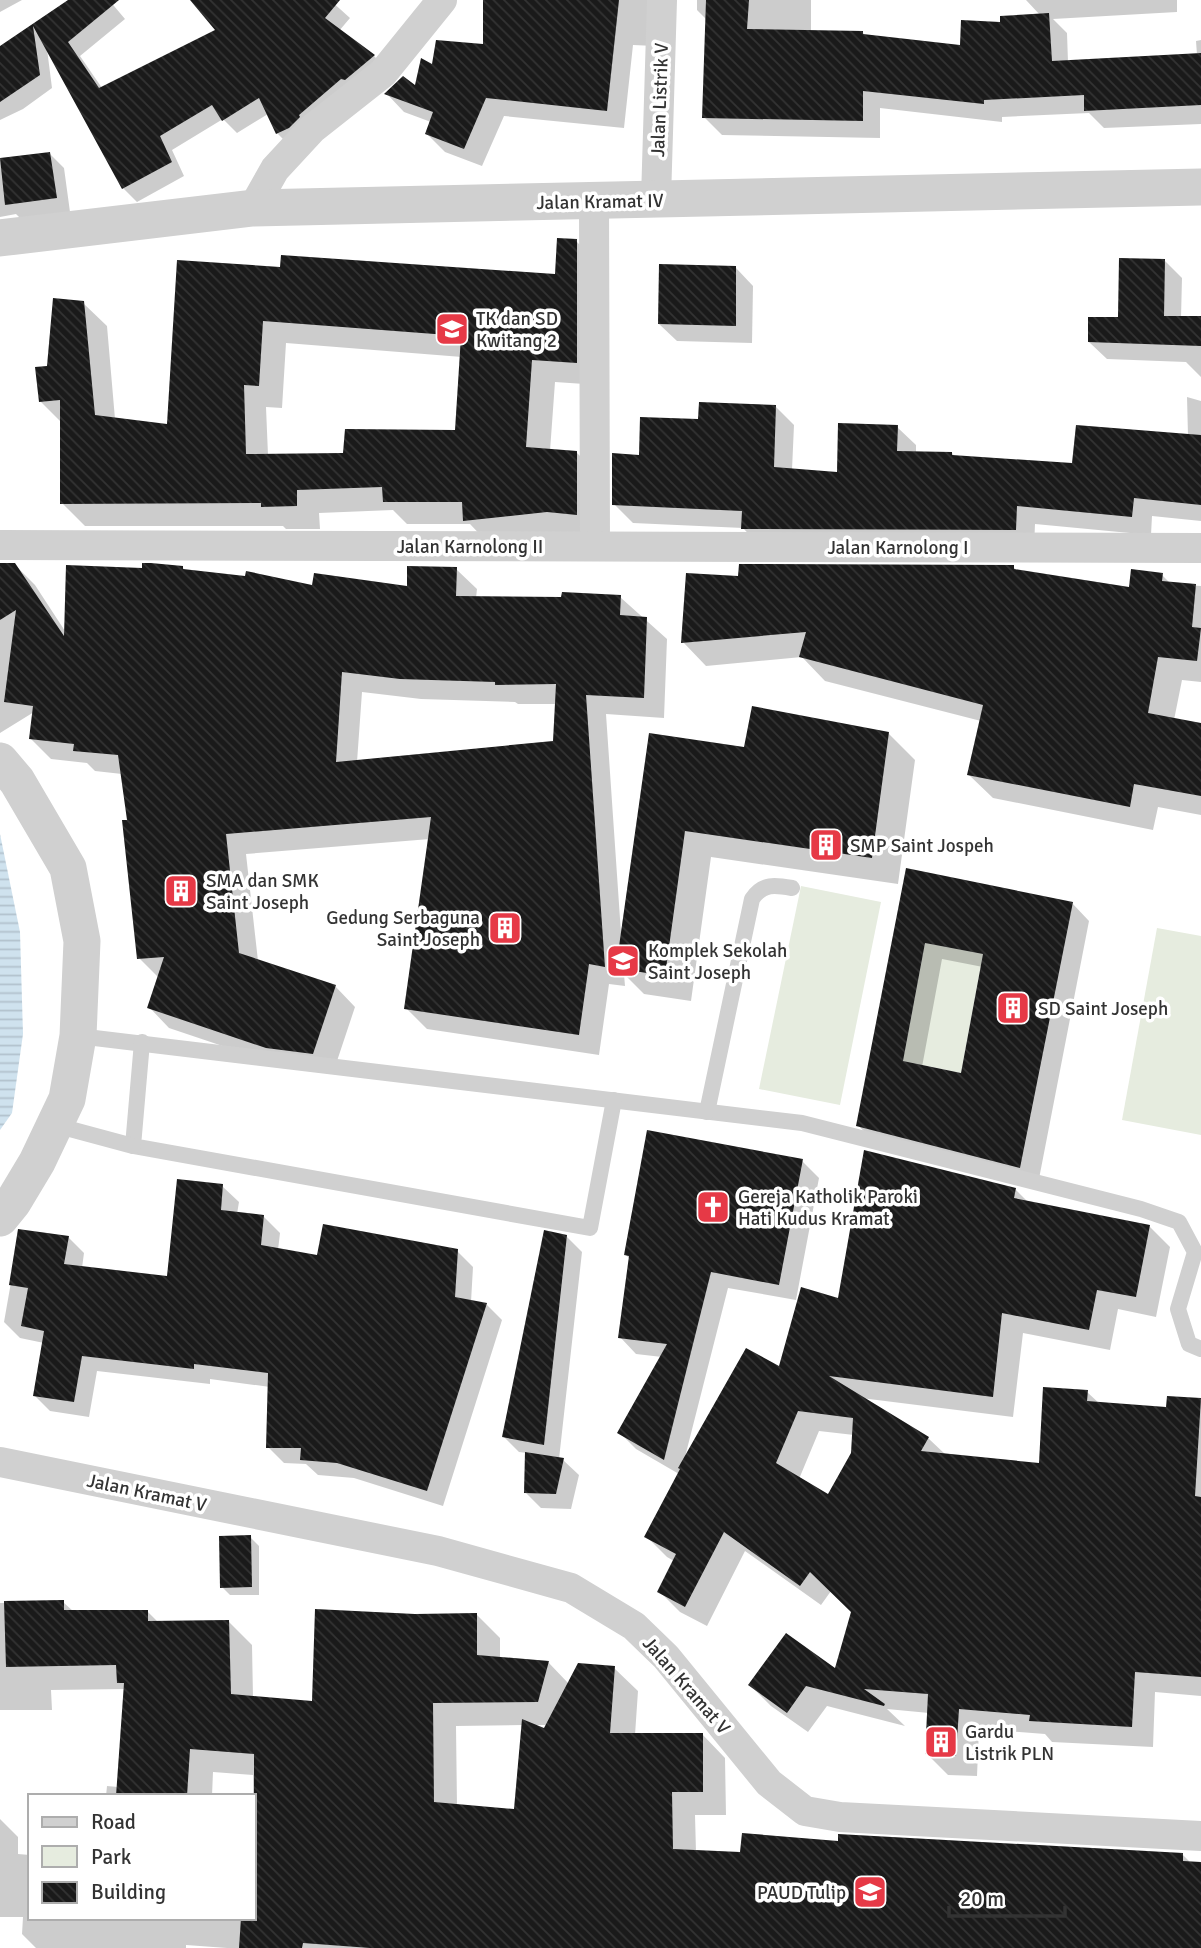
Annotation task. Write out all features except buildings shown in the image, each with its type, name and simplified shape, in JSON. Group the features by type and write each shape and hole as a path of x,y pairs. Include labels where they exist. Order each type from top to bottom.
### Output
{"street":[{"path":"253,208 275,169 312,129 383,73 442,0"},
{"name":"Jalan Listrik V","path":"656,200 662,0"},
{"name":"Jalan Kramat IV","path":"0,238 253,208 1201,187"},
{"path":"594,201 595,546"},
{"name":"Jalan Karnolong II","path":"0,545 595,546"},
{"name":"Jalan Karnolong I","path":"595,546 1201,548"},
{"path":"0,761 17,780 68,868 82,940 78,1036 67,1100 37,1162 0,1218"},
{"name":"Jalan Kramat V","path":"0,1462 438,1552 571,1588 634,1626 666,1657 769,1783 805,1811 839,1817 1201,1836"}],"lane":[{"path":"707,1112 752,899 758,890 771,885 792,888"},
{"path":"78,1036 802,1123 1141,1209 1179,1222 1195,1252 1178,1309 1189,1344 1201,1349"},
{"path":"133,1146 142,1042"},
{"path":"55,1125 133,1146 590,1227 614,1100"}],"green space":[{"path":"801,886 881,902 840,1105 759,1089"},
{"path":"1157,928 1201,936 1201,1135 1122,1120"},
{"path":"925,943 983,954 961,1073 903,1061"}],"water":[{"path":"0,834 20,932 23,1034 12,1113 0,1130"}],"place":[{"name":"TK dan SD Kwitang 2","path":"452,329"},
{"name":"SMP Saint Jospeh","path":"826,845"},
{"name":"SMA dan SMK Saint Joseph","path":"181,891"},
{"name":"Gedung Serbaguna Saint Joseph","path":"505,928"},
{"name":"Komplek Sekolah Saint Joseph","path":"623,961"},
{"name":"SD Saint Joseph","path":"1013,1008"},
{"name":"Gereja Katholik Paroki Hati Kudus Kramat","path":"713,1207"},
{"name":"Gardu Listrik PLN","path":"941,1742"},
{"name":"PAUD Tulip","path":"870,1892"}]}
